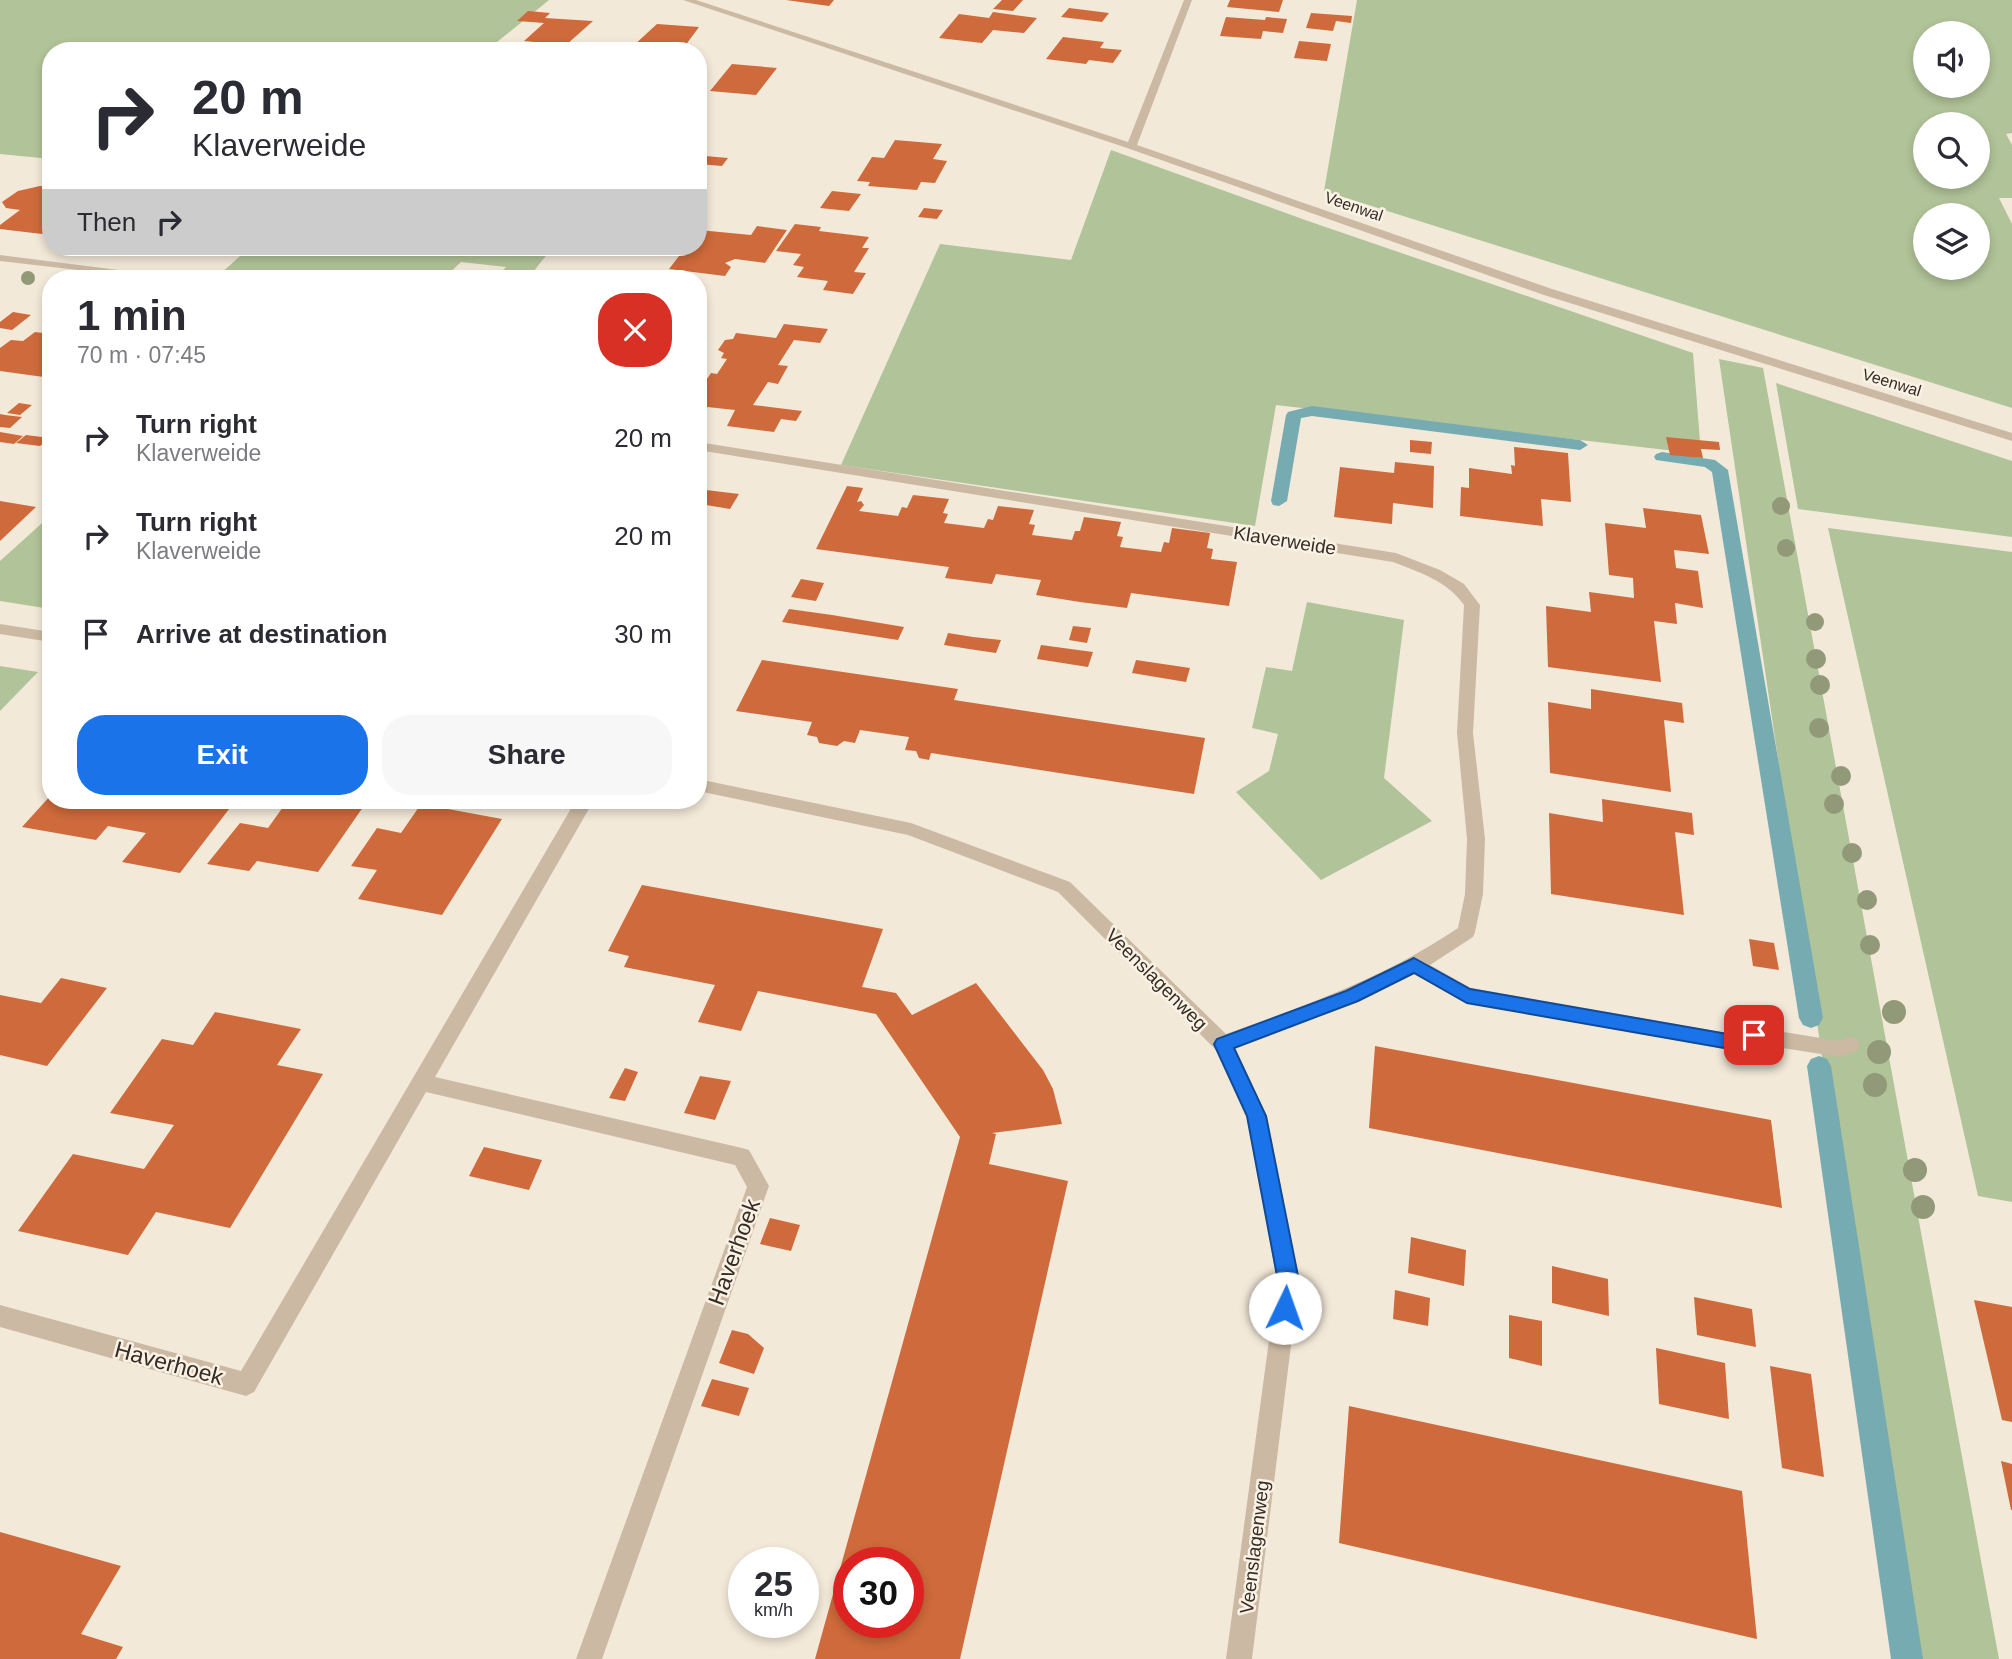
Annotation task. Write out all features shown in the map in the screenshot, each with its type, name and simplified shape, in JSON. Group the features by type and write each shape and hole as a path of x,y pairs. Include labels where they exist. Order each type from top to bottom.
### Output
{"street":[{"name":"Veenwal","path":"687,0 1131,146 1548,292 2012,437"},
{"path":"1131,146 1188,0"},
{"path":"0,258 95,270"},
{"name":"Klaverweide","path":"707,447 1396,558 1435,573 1460,587 1472,606 1465,733 1476,839 1474,894 1466,932 1414,965 1352,996 1223,1044"},
{"path":"0,629 42,636"},
{"name":"Veenslagenweg","path":"707,787 911,829 1065,887 1223,1044 1256,1116 1289,1281 1239,1659"},
{"name":"Haverhoek","path":"0,1316 246,1384 579,809"},
{"path":"1414,965 1467,995 1741,1044 1754,1035 1840,1049 1850,1045"},
{"name":"Haverhoek","path":"421,1082 742,1157 758,1186 589,1659"}],"green space":[{"path":"0,0 549,0 497,42 42,42 42,158 0,154"},
{"path":"1357,0 2012,0 2012,133 2006,134 2012,145 2012,198 1999,198 2012,224 2012,408 1324,191"},
{"path":"1111,150 1308,221 1693,353 1701,454 1276,405 1255,526 841,465 940,244 1071,260"},
{"path":"240,256 546,256 535,270 503,270 506,267 461,262 452,270 225,270"},
{"path":"1719,359 1763,368 1999,1659 1911,1659"},
{"path":"1776,383 2012,461 2012,537 1798,509"},
{"path":"42,523 42,608 0,601 0,561"},
{"path":"1828,528 2012,552 2012,1202 1978,1196"},
{"path":"1307,602 1404,620 1384,778 1432,821 1321,880 1236,792 1269,771 1278,734 1252,728 1266,667 1292,671"},
{"path":"0,666 38,672 0,711"}],"building":[{"path":"786,0 834,0 829,6"},
{"path":"1002,0 1023,0 1013,11 993,9"},
{"path":"1230,0 1283,0 1279,12 1227,7"},
{"path":"1069,8 1109,13 1102,22 1061,17"},
{"path":"528,11 550,13 545,18 593,21 569,42 534,42 524,41 544,23 517,21"},
{"path":"993,12 1037,18 1024,33 993,30 982,43 939,38 959,14 989,18"},
{"path":"1311,13 1352,16 1351,23 1336,21 1333,31 1306,28"},
{"path":"1226,17 1287,19 1283,33 1263,31 1261,39 1220,36"},
{"path":"657,24 699,27 688,42 637,42"},
{"path":"1063,37 1104,42 1100,48 1122,50 1113,63 1089,60 1086,64 1046,59"},
{"path":"1299,41 1331,44 1327,61 1294,58"},
{"path":"732,64 777,68 756,95 710,91"},
{"path":"895,140 942,144 933,159 947,161 935,183 921,182 917,190 868,186 870,182 857,181 872,157 884,158"},
{"path":"707,156 728,158 722,166 707,165"},
{"path":"42,186 42,234 0,229 0,225 20,210 6,208 2,202 18,191"},
{"path":"832,191 861,194 849,211 820,208"},
{"path":"924,208 943,210 937,219 918,217"},
{"path":"795,224 821,227 819,231 869,237 862,248 869,248 854,272 866,273 853,294 823,290 828,281 797,277 804,267 793,265 801,254 776,251"},
{"path":"757,226 787,230 765,263 735,259 725,263 731,267 725,276 707,274 707,270 669,269 679,256 707,256 707,231 751,235"},
{"path":"13,312 31,315 12,330 0,328 0,322"},
{"path":"784,324 828,329 820,343 794,340 778,365 788,366 778,384 768,382 753,405 802,411 796,421 781,419 774,432 727,426 735,410 707,407 707,379 711,373 717,374 727,359 721,358 724,353 718,350 725,340 733,339 736,333 776,338"},
{"path":"35,332 42,333 42,377 0,371 0,348 11,340 23,341"},
{"path":"19,403 32,405 20,415 7,413"},
{"path":"0,414 22,417 10,428 0,427"},
{"path":"0,432 23,436 14,444 0,442"},
{"path":"26,435 42,437 40,446 16,443"},
{"path":"1666,437 1719,442 1720,450 1701,449 1703,458 1670,455"},
{"path":"1410,440 1432,442 1431,454 1410,452"},
{"path":"1514,447 1568,453 1571,502 1541,499 1543,526 1460,516 1461,487 1469,488 1469,468 1512,474 1511,465 1515,466"},
{"path":"1395,462 1434,466 1433,508 1393,503 1392,524 1334,517 1340,467 1394,473"},
{"path":"847,486 863,488 857,502 861,501 864,505 859,511 898,516 902,507 907,508 913,495 949,499 943,513 948,514 944,523 984,528 988,519 993,520 998,506 1034,510 1029,524 1035,525 1032,535 1072,540 1075,531 1080,531 1084,517 1121,522 1117,536 1123,537 1120,547 1161,552 1164,542 1169,543 1172,528 1210,533 1207,548 1213,549 1211,559 1237,562 1229,606 1131,593 1127,608 1080,602 1036,595 1041,580 996,574 992,584 945,578 949,567 816,549"},
{"path":"707,490 739,494 730,509 707,505"},
{"path":"0,501 36,507 0,541"},
{"path":"1643,508 1701,515 1709,554 1674,550 1676,568 1698,571 1703,608 1675,603 1677,624 1654,621 1661,682 1548,667 1546,606 1591,612 1589,592 1634,598 1633,578 1609,575 1605,523 1646,528"},
{"path":"801,579 824,583 816,601 791,597"},
{"path":"789,609 904,627 898,640 782,622"},
{"path":"1073,626 1091,628 1087,643 1069,640"},
{"path":"948,633 1001,640 996,653 944,645"},
{"path":"1041,645 1093,652 1088,667 1037,659"},
{"path":"762,660 958,689 954,700 1205,738 1194,794 931,753 929,760 919,758 916,751 905,750 909,737 860,730 855,743 844,741 837,746 819,743 817,737 807,735 812,722 736,711"},
{"path":"1136,660 1190,668 1186,682 1132,673"},
{"path":"1591,689 1682,703 1684,723 1664,720 1671,792 1550,773 1548,702 1591,709"},
{"path":"1602,799 1692,813 1694,835 1675,832 1684,915 1551,894 1549,813 1603,822"},
{"path":"42,805 42,809 229,809 180,873 122,862 146,833 108,826 96,840 22,827"},
{"path":"282,809 362,809 318,872 257,861 249,871 207,864 240,823 268,828"},
{"path":"418,809 448,809 502,819 442,915 358,899 377,870 351,866 377,828 401,833"},
{"path":"642,885 883,929 862,987 896,993 912,1015 976,983 1043,1070 1053,1089 1062,1124 992,1133 996,1134 989,1164 1068,1181 960,1659 815,1659 833,1594 833,1638 924,1638 924,1547 846,1547 960,1137 876,1014 758,991 741,1031 698,1022 715,985 624,967 629,956 608,951"},
{"path":"1749,939 1774,943 1779,970 1753,966"},
{"path":"61,978 107,988 47,1066 0,1055 0,995 41,1003"},
{"path":"215,1012 301,1029 277,1065 323,1074 230,1228 156,1212 128,1255 18,1231 73,1154 144,1169 174,1125 110,1113 162,1039 193,1045"},
{"path":"1375,1046 1771,1120 1782,1208 1369,1128"},
{"path":"625,1068 638,1072 625,1101 609,1098"},
{"path":"700,1076 731,1081 715,1120 684,1113"},
{"path":"484,1147 542,1160 529,1190 469,1176"},
{"path":"770,1218 800,1225 791,1251 760,1244"},
{"path":"1411,1237 1466,1250 1464,1286 1408,1273"},
{"path":"1552,1266 1608,1279 1609,1316 1552,1303"},
{"path":"1395,1290 1430,1298 1428,1326 1393,1319"},
{"path":"1694,1297 1752,1309 1756,1347 1697,1335"},
{"path":"1974,1300 2012,1307 2012,1422 2002,1420"},
{"path":"1509,1315 1542,1321 1542,1366 1509,1358"},
{"path":"732,1330 748,1334 764,1348 754,1374 719,1363"},
{"path":"1656,1348 1725,1363 1729,1419 1659,1404"},
{"path":"1770,1366 1811,1374 1824,1477 1782,1468"},
{"path":"712,1379 749,1388 739,1416 701,1406"},
{"path":"1349,1406 1742,1491 1757,1639 1339,1543"},
{"path":"2001,1461 2012,1464 2012,1510 2011,1510"},
{"path":"0,1532 121,1566 81,1634 123,1647 116,1659 0,1659"}],"waterway":[{"path":"1279,501 1294,415 1312,411 1580,445"},
{"path":"1662,457 1709,463 1720,470 1811,1018"},
{"path":"1819,1066 1907,1659"}],"route":[{"path":"1285,1308 1289,1281 1256,1116 1223,1044 1352,996 1414,965 1467,995 1741,1044 1754,1035"}]}
